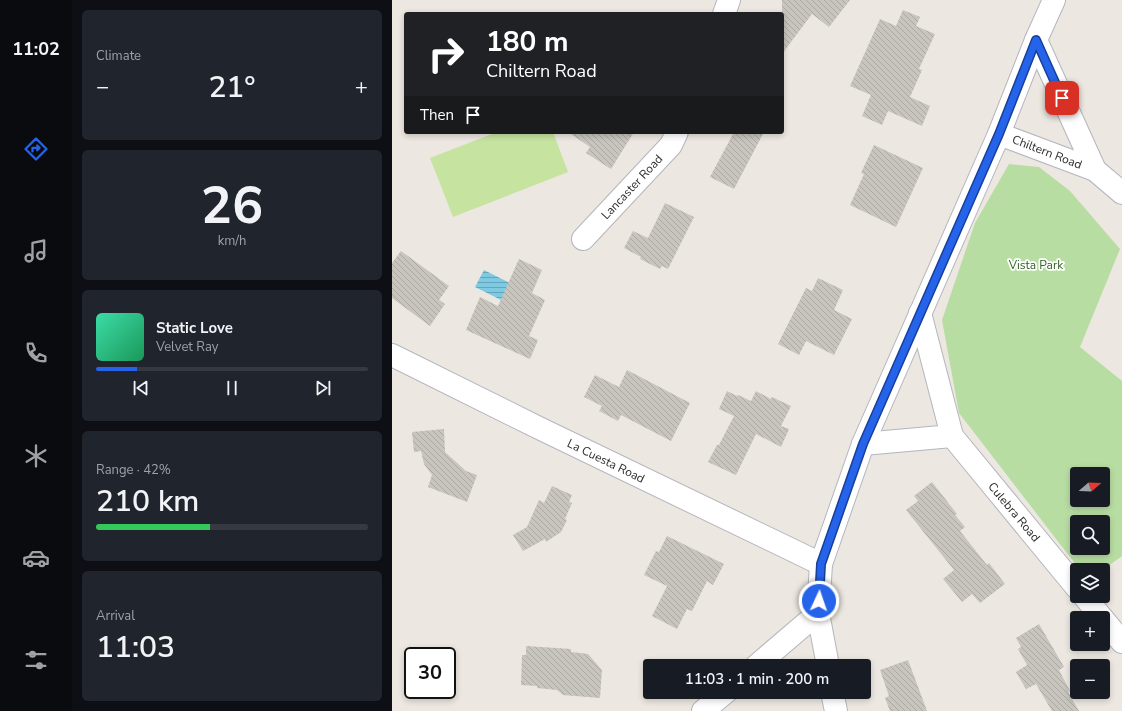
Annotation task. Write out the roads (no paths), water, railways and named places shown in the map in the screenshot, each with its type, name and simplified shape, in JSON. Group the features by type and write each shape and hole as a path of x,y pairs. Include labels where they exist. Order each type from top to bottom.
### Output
{"street":[{"path":"725,12 729,0"},
{"path":"827,659 818,613 821,564 863,444 999,134 1036,40 1054,0"},
{"name":"Chiltern Road","path":"1036,40 1095,170"},
{"name":"Lancaster Road","path":"583,239 671,145 676,134"},
{"name":"Chiltern Road","path":"999,134 1095,170 1122,192"},
{"name":"Culebra Road","path":"920,313 952,436 1070,579"},
{"name":"La Cuesta Road","path":"392,355 539,428 821,564"},
{"path":"863,444 952,436"},
{"path":"1090,603 1097,611"},
{"path":"764,659 818,613"},
{"path":"1110,627 1122,642"},
{"path":"703,711 718,699"},
{"path":"833,699 836,711"}],"water":[{"path":"484,270 516,286 507,303 475,287"}],"park label":[{"name":"Vista Park","path":"1036,265"}]}
